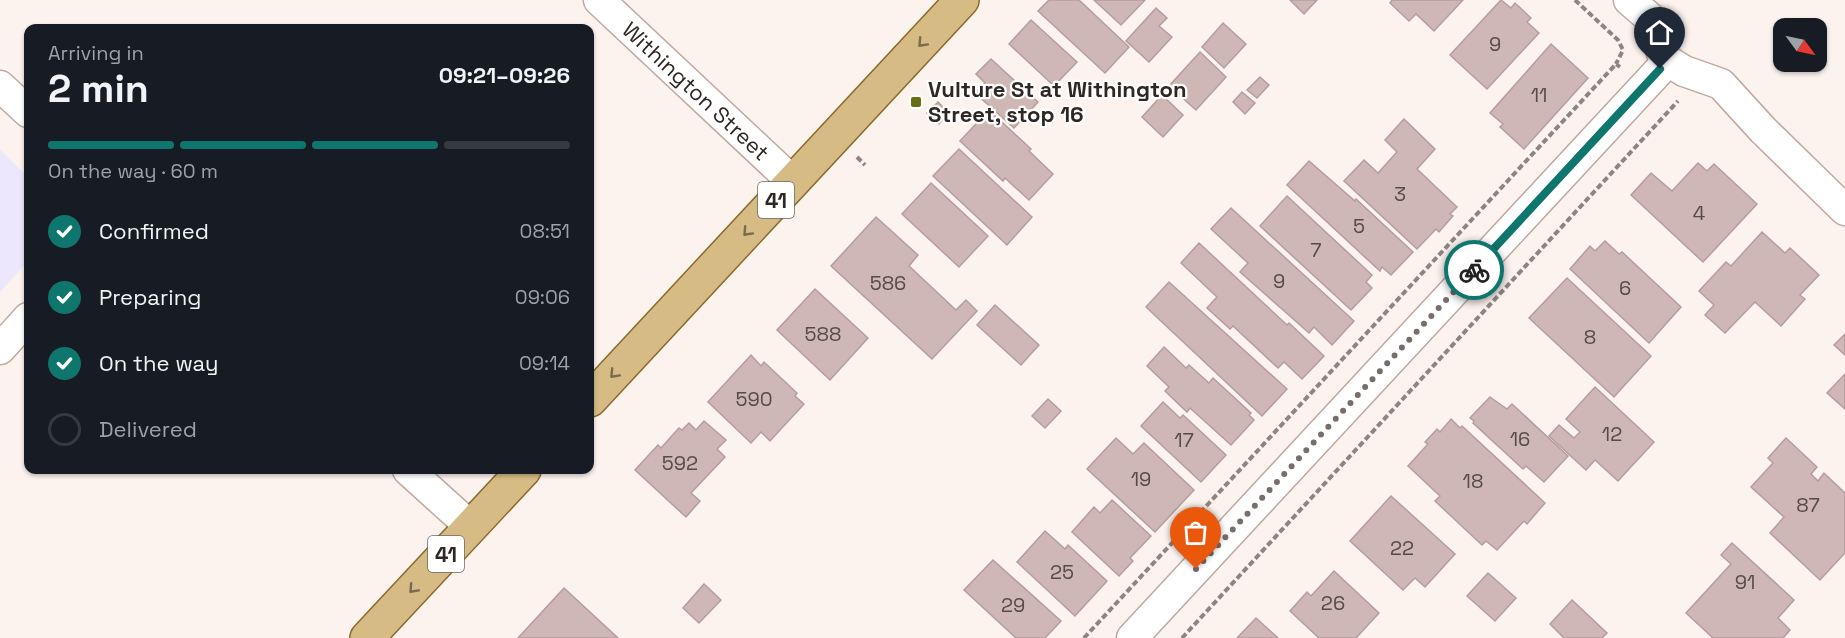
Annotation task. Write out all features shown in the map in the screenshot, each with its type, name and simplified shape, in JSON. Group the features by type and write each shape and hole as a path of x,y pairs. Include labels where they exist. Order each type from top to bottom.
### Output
{"main road":[{"name":"41","path":"594,396 962,0"},
{"name":"41","path":"368,638 520,474"}],"street":[{"name":"Withington Street","path":"599,0 794,182"},
{"path":"1629,0 1650,18 1662,53 1668,61 1684,71 1721,84 1763,130 1845,210"},
{"path":"1132,638 1668,61"},
{"path":"0,86 24,108"},
{"path":"0,349 24,322"},
{"path":"412,474 471,527"}],"path":[{"path":"1084,638 1616,64 1623,50 1618,40 1575,0"},
{"path":"1616,64 1626,73"},
{"path":"1182,638 1680,98"},
{"path":"857,157 865,165"}],"shaded area":[{"path":"0,150 24,173 24,265 0,292"}],"building":[{"path":"1049,0 1079,0 1129,47 1105,73 1038,11"},
{"path":"1094,0 1145,0 1121,25"},
{"path":"1290,0 1317,0 1304,14"},
{"path":"1392,0 1463,0 1434,31 1416,14 1409,21 1390,3"},
{"path":"1501,0 1511,8 1515,3 1531,18 1527,22 1539,33 1487,89 1450,55"},
{"path":"1156,8 1167,18 1159,26 1172,37 1149,62 1126,41"},
{"path":"1031,20 1077,62 1054,86 1009,44"},
{"path":"1223,23 1246,44 1224,68 1202,47"},
{"path":"1551,44 1588,78 1524,149 1500,127 1503,124 1490,113"},
{"path":"1200,52 1226,77 1196,110 1169,86"},
{"path":"991,59 1038,102 1014,128 975,93 985,83 976,74"},
{"path":"1260,77 1269,85 1257,98 1247,90"},
{"path":"1242,92 1255,103 1245,114 1233,102"},
{"path":"1162,95 1183,115 1163,137 1142,117"},
{"path":"938,102 949,113 939,124 927,113"},
{"path":"989,110 1031,149 1029,151 1053,174 1029,200 1005,178 1003,181 960,141"},
{"path":"1404,119 1435,149 1417,169 1457,207 1450,214 1453,216 1439,232 1436,229 1417,249 1344,181 1364,160 1378,173 1397,152 1385,140"},
{"path":"959,149 1032,217 1007,245 933,176"},
{"path":"1309,161 1355,201 1356,199 1413,252 1391,275 1382,267 1380,271 1287,185"},
{"path":"1698,163 1707,171 1714,164 1757,204 1703,262 1631,195 1651,173 1672,191"},
{"path":"931,183 988,236 959,267 902,214"},
{"path":"1287,196 1372,275 1366,282 1372,288 1351,310 1260,226"},
{"path":"1231,208 1354,321 1332,345 1314,327 1309,333 1240,272 1248,263 1211,229"},
{"path":"876,217 918,255 909,266 956,310 966,300 977,311 932,359 831,266"},
{"path":"1762,232 1785,253 1790,248 1819,275 1800,295 1805,299 1781,326 1755,302 1725,333 1705,315 1714,305 1699,291 1726,262 1731,266"},
{"path":"1605,241 1619,254 1622,252 1681,307 1649,343 1570,269 1590,246 1595,251"},
{"path":"1199,243 1287,325 1289,323 1324,356 1302,379 1284,362 1278,368 1233,326 1230,329 1207,308 1217,297 1181,263"},
{"path":"1567,278 1651,356 1614,397 1529,318"},
{"path":"1169,282 1287,389 1262,416 1146,307"},
{"path":"815,289 868,338 830,380 777,330"},
{"path":"995,305 1039,345 1021,365 977,325"},
{"path":"1845,334 1845,355 1834,345"},
{"path":"1164,347 1186,368 1189,365 1209,383 1213,378 1251,413 1249,415 1254,420 1231,445 1190,408 1187,412 1165,391 1169,387 1147,366"},
{"path":"751,355 761,366 764,362 797,393 795,396 804,404 770,441 761,432 751,443 708,402"},
{"path":"1845,374 1845,409 1827,393"},
{"path":"1595,387 1654,442 1618,481 1595,460 1586,470 1549,436 1559,425 1574,438 1580,432 1566,419"},
{"path":"1490,397 1507,409 1512,404 1568,456 1544,482 1526,466 1523,469 1473,423 1474,421 1470,418"},
{"path":"1048,399 1061,411 1045,428 1032,416"},
{"path":"1163,402 1180,418 1183,415 1226,455 1201,482 1141,426"},
{"path":"1451,419 1460,428 1462,426 1545,503 1527,524 1524,521 1497,550 1486,541 1482,545 1435,501 1440,496 1408,466 1428,444 1425,442 1437,429 1440,432"},
{"path":"704,421 726,440 717,449 725,457 691,493 700,501 686,517 635,470 658,445 661,448 679,428 682,430 689,423 696,430"},
{"path":"1116,438 1133,454 1144,443 1194,490 1155,532 1087,469"},
{"path":"1786,438 1817,467 1811,474 1818,481 1824,473 1845,493 1845,553 1820,580 1770,533 1784,517 1751,487 1773,463 1768,458"},
{"path":"1391,496 1455,554 1425,587 1415,578 1403,590 1350,541"},
{"path":"1112,500 1151,536 1130,558 1133,561 1119,576 1072,532 1094,507 1100,513"},
{"path":"1045,531 1065,549 1068,545 1107,581 1075,616 1017,562"},
{"path":"1732,543 1794,600 1778,618 1790,630 1783,638 1713,638 1686,613 1731,564 1721,555"},
{"path":"993,560 1061,621 1045,638 1016,638 964,590"},
{"path":"1334,571 1379,613 1356,638 1319,638 1290,611 1307,592 1311,596"},
{"path":"1488,573 1516,598 1495,621 1467,596"},
{"path":"704,584 721,600 699,623 683,608"},
{"path":"564,588 618,638 518,638"},
{"path":"1572,600 1607,633 1602,638 1564,638 1550,624"},
{"path":"1256,618 1278,638 1237,638"}],"way so far":[{"path":"1196,569 1474,270"}],"place":[{"name":"Vulture St at Withington Street, stop 16","path":"916,102"}],"route":[{"path":"1474,270 1660,69"}]}
